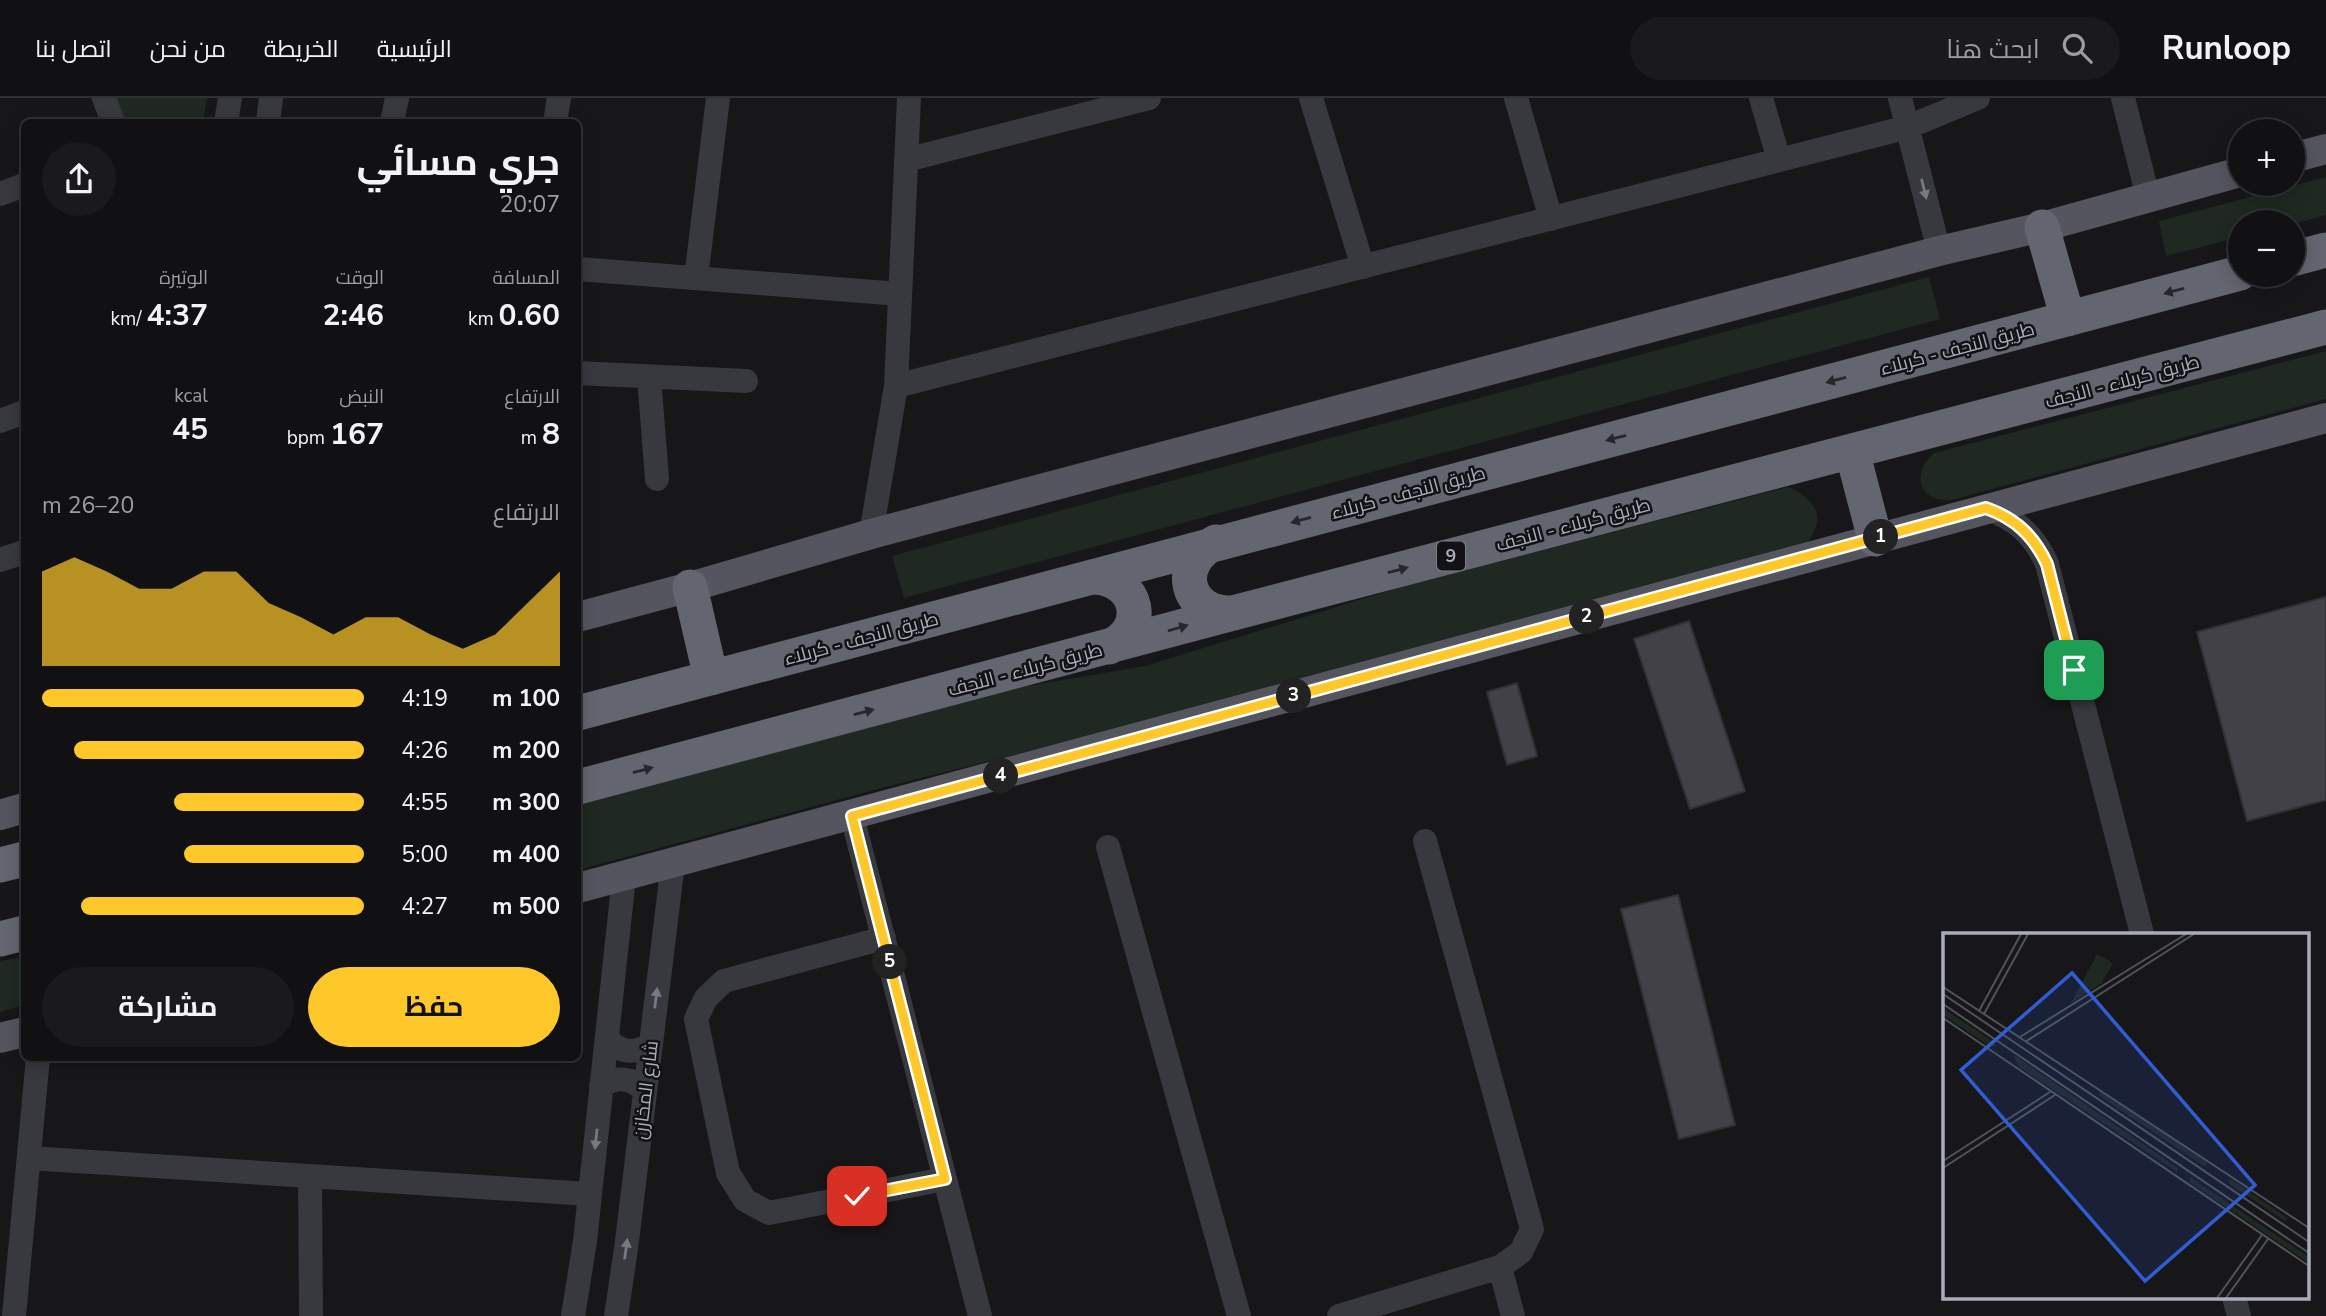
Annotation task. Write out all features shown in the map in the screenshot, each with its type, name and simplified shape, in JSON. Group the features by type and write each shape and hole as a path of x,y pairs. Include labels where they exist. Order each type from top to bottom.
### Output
{"highway":[{"path":"2042,227 2068,319"},
{"path":"2305,256 2326,250"},
{"name":"طريق النجف - كربلاء","path":"581,712 2228,276"},
{"name":"طريق كربلاء - النجف","path":"581,786 2326,327"},
{"path":"1852,451 1875,539"},
{"path":"1216,542 1196,556 1189,580 1192,592 1209,610 1233,613"},
{"path":"1095,577 1106,577 1124,587 1134,606 1132,626 1118,643 1109,647"},
{"path":"690,587 711,678"},
{"path":"0,865 21,860"},
{"path":"0,939 21,934"}],"main road":[{"path":"2305,155 2326,149"},
{"path":"581,616 871,534 1939,251 2042,227 2228,175"},
{"path":"581,887 2326,418"},
{"path":"0,815 21,809"},
{"path":"0,1038 21,1033"}],"street":[{"path":"104,98 112,119"},
{"path":"226,119 230,98"},
{"path":"268,119 271,98"},
{"path":"393,119 397,98"},
{"path":"556,119 559,98"},
{"path":"696,278 718,98"},
{"path":"871,534 896,386 909,98"},
{"path":"906,160 1149,98"},
{"path":"1311,98 1363,267"},
{"path":"1516,98 1551,219"},
{"path":"1761,98 1779,160"},
{"path":"1900,98 1939,251"},
{"path":"896,386 1908,127 1978,98"},
{"path":"2123,98 2148,197"},
{"path":"0,194 21,186"},
{"path":"581,269 900,294"},
{"path":"581,373 746,381"},
{"path":"649,377 657,479"},
{"path":"0,421 21,413"},
{"path":"1986,508 2017,523 2035,541 2047,564 2142,933"},
{"path":"0,560 21,553"},
{"path":"852,816 981,1316"},
{"path":"1339,1316 1500,1267 1521,1252 1532,1229 1425,841"},
{"path":"1108,847 1239,1316"},
{"name":"شارع المخازن","path":"616,1316 673,863"},
{"path":"573,1316 590,1194 624,877"},
{"path":"884,938 724,981 706,998 696,1020 728,1173 745,1200 769,1213 945,1179"},
{"path":"607,1039 614,1046 631,1052 650,1045"},
{"path":"14,1316 10,1260 29,1158 38,1061"},
{"path":"601,1086 619,1078 638,1084 645,1091"},
{"path":"29,1158 590,1194"},
{"path":"310,1176 311,1316"},
{"path":"1500,1267 1513,1316"},
{"path":"2235,1298 2239,1316"}],"shaded area":[{"path":"115,98 207,98 204,119 122,119"},
{"path":"2326,177 2326,215 2305,221 2305,210 2228,210 2228,240 2166,256 2159,221 2254,196 2305,196 2305,183"},
{"path":"1929,277 1940,319 904,598 892,556"},
{"path":"2326,351 2326,399 1951,500 1931,496 1925,492 1922,485 1922,469 1934,453"},
{"path":"1788,487 1807,498 1816,513 1815,530 1802,548 1191,711 881,788 581,869 581,803 1004,690 1145,666 1401,587"},
{"path":"21,959 21,1006 0,1012 0,961"}],"building":[{"path":"2326,597 2326,800 2247,821 2197,632"},
{"path":"1689,621 1745,791 1690,809 1634,639"},
{"path":"1517,683 1537,756 1507,765 1487,692"},
{"path":"1678,895 1735,1125 1679,1139 1621,909"}],"route":[{"path":"857,1196 945,1179 852,816 1986,508 2017,523 2039,548 2047,564 2074,670"}]}
